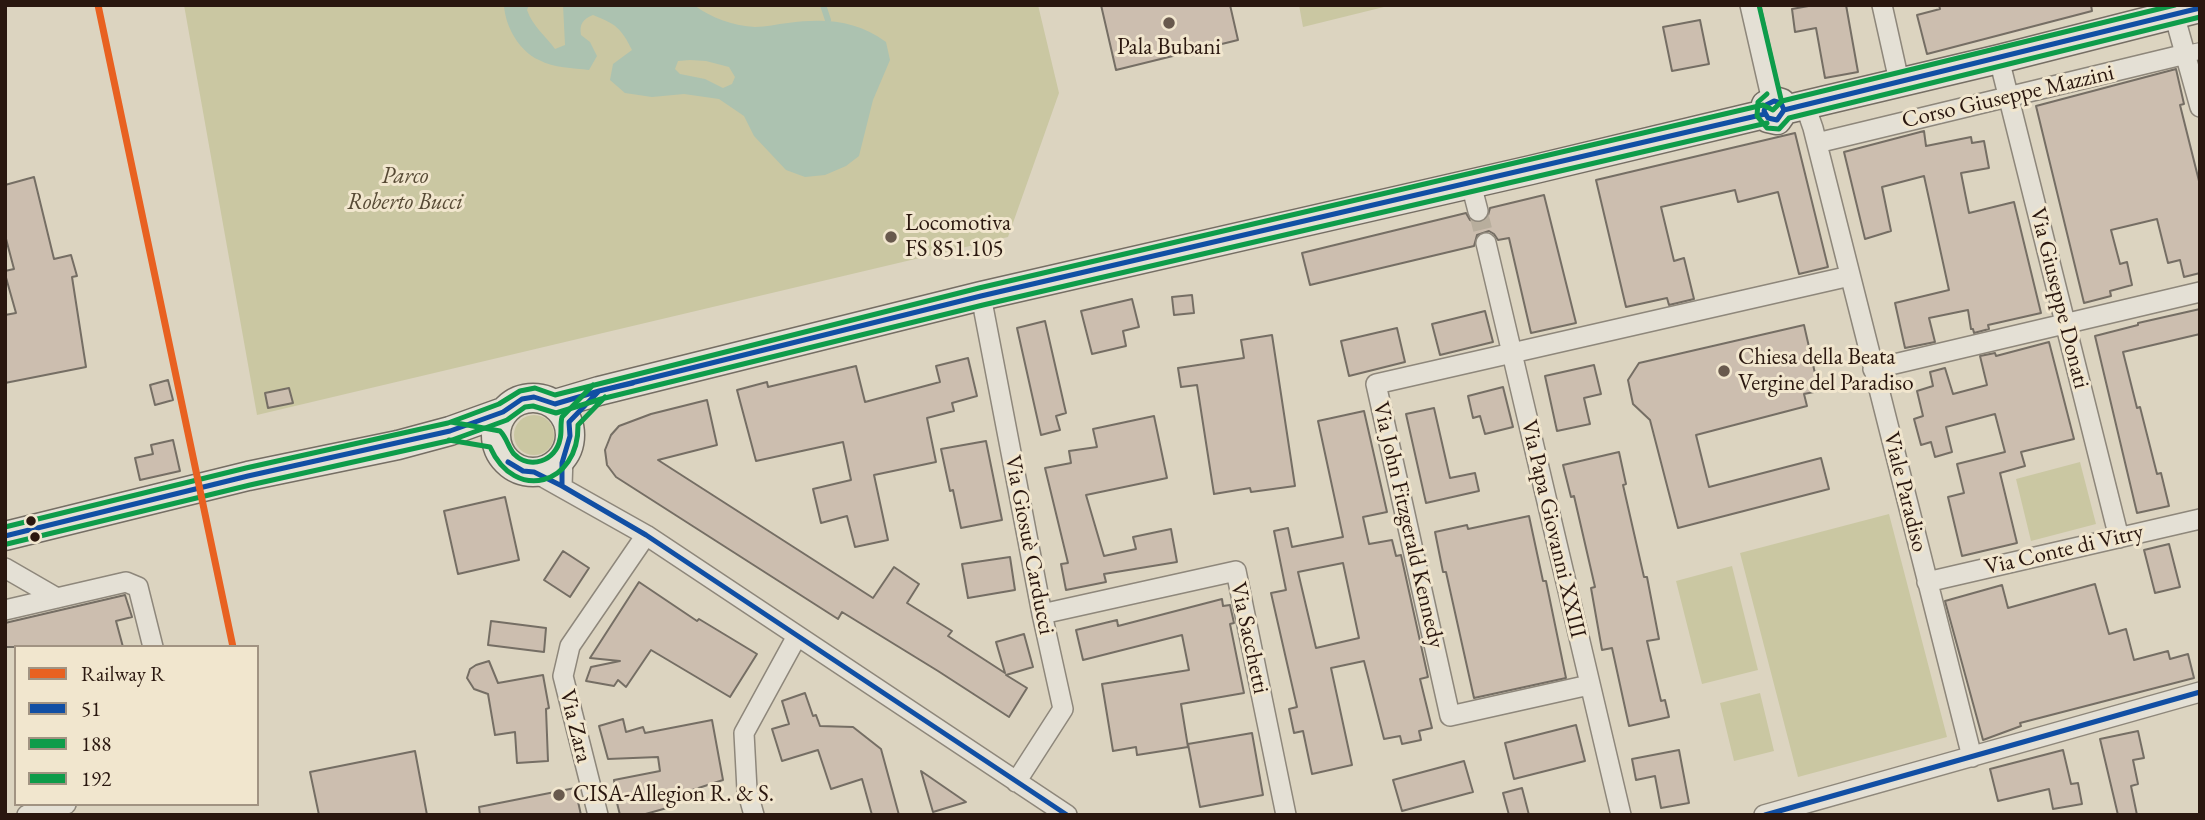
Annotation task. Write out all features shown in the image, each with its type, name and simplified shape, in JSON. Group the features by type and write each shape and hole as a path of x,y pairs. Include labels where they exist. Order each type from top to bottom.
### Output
{"main road":[{"name":"Corso Giuseppe Mazzini","path":"562,413 599,391 981,296 1471,184 1782,107 2000,59 2187,11"},
{"path":"5,536 248,477 450,432 534,397 562,413 571,434 563,457 555,465 534,472 513,466 504,459 496,439 503,412"},
{"path":"450,432 496,439"}],"street":[{"name":"Viale Paradiso","path":"1749,5 1782,107 1816,143 1972,757"},
{"path":"1882,5 1899,81"},
{"path":"2187,11 2200,107"},
{"name":"Corso Giuseppe Mazzini","path":"1816,143 2193,53"},
{"name":"Via Giuseppe Donati","path":"2000,59 2119,538"},
{"path":"1471,184 1478,211"},
{"name":"Via Papa Giovanni XXIII","path":"1486,243 1621,815"},
{"name":"Via John Fitzgerald Kennedy","path":"1589,685 1450,716 1376,384 1850,276"},
{"path":"1873,369 2200,292"},
{"name":"Via Giosuè Carducci","path":"981,296 1063,709 1016,782"},
{"path":"562,486 563,457"},
{"path":"534,472 646,535 1066,815"},
{"name":"Via Conte di Vitry","path":"1927,582 2200,519"},
{"name":"Via Zara","path":"598,815 562,676 570,646 646,535"},
{"path":"5,568 57,598"},
{"name":"Via Sacchetti","path":"1042,614 1236,572 1286,815"},
{"path":"5,610 126,582 138,587 152,645"},
{"path":"754,815 747,790 744,733 797,636"},
{"path":"1764,815 2200,692"},
{"path":"27,815 59,806"}],"green space":[{"name":"Parco Roberto Bucci","path":"184,5 1038,5 1059,93 1008,237 257,415"},
{"path":"1299,5 1392,5 1303,27"},
{"path":"534,415 542,416 548,421 553,427 553,443 548,449 542,454 534,455 526,454 520,449 515,443 514,435 515,427 520,421 526,416"},
{"path":"2080,462 2096,524 2031,541 2016,479"},
{"path":"1889,514 1947,737 1798,777 1740,553"},
{"path":"1732,566 1758,670 1702,684 1676,581"},
{"path":"1760,693 1774,751 1734,761 1720,703"}],"shaded area":[{"path":"504,5 529,5 527,10 532,21 555,49 565,45 563,5 694,5 723,20 755,27 801,21 839,22 863,29 886,42 890,60 873,100 859,156 846,166 825,175 805,177 786,170 754,136 744,116 719,99 684,94 652,97 625,93 610,80 613,64 632,50 621,32 607,21 593,15 581,25 581,35 590,42 597,56 589,70 551,65 532,56 514,37","holes":["678,61 706,61 729,67 735,77 732,84 723,88 705,79 680,74 675,69"]}],"building":[{"name":"Pala Bubani","path":"1101,5 1230,5 1238,40 1116,70"},
{"path":"1814,5 1846,5 1858,72 1825,78 1816,28 1795,32 1792,9"},
{"path":"1939,5 2091,5 2092,11 1927,54 1917,15 1940,9"},
{"path":"1700,20 1709,64 1672,71 1663,27"},
{"path":"2176,69 2184,104 2180,105 2200,185 2200,273 2184,277 2180,260 2168,263 2157,219 2111,230 2120,264 2127,262 2132,285 2110,291 2111,296 2084,303 2036,106"},
{"path":"1924,131 1926,146 1971,137 1972,143 1984,141 1989,168 1961,173 1969,213 2014,202 2041,313 1988,325 1989,329 1974,333 1968,310 1929,318 1935,342 1905,348 1895,303 1949,290 1924,176 1882,187 1891,231 1865,239 1844,152"},
{"path":"1795,133 1828,267 1799,274 1778,192 1738,202 1735,190 1661,207 1674,261 1684,258 1694,299 1669,305 1667,298 1626,307 1596,180"},
{"path":"34,177 54,259 71,255 77,276 72,277 86,367 5,383 5,315 16,313 5,274 5,271 14,269 5,235 5,185"},
{"path":"1544,195 1576,323 1531,333 1509,238 1498,240 1489,231 1477,235 1474,246 1310,285 1302,253 1466,213 1470,220 1480,223 1487,219 1490,208"},
{"path":"1192,295 1194,313 1174,315 1172,297"},
{"path":"1132,299 1139,327 1123,331 1126,346 1092,354 1081,311"},
{"path":"2200,309 2200,334 2123,352 2137,408 2140,407 2157,474 2161,473 2169,506 2137,513 2095,336"},
{"path":"1485,311 1493,342 1440,355 1432,324"},
{"path":"1045,321 1066,413 1056,416 1060,430 1041,435 1017,328"},
{"path":"1804,325 1819,391 1804,394 1807,406 1696,435 1709,487 1821,458 1829,489 1678,528 1650,420 1633,404 1628,380 1639,363"},
{"path":"1397,328 1405,362 1349,376 1341,341"},
{"path":"1272,335 1295,486 1251,492 1250,488 1214,494 1197,385 1181,387 1178,368 1244,358 1241,340"},
{"path":"2049,342 2074,439 2021,452 2025,466 2000,473 2017,543 1962,556 1948,497 1964,493 1957,464 2005,452 1995,414 1946,427 1952,452 1935,457 1931,442 1921,445 1914,419 1923,416 1917,391 1933,386 1930,372 1945,368 1953,394 1987,385 1980,356 1995,353 1996,356"},
{"path":"968,358 977,396 952,403 954,411 927,418 936,462 874,475 888,540 855,547 847,516 821,523 813,489 851,480 843,442 756,461 737,390 767,382 768,387 856,366 865,402 940,382 936,366"},
{"path":"1594,365 1601,394 1584,398 1590,424 1557,431 1545,376"},
{"path":"168,380 173,400 155,405 150,385"},
{"path":"1503,387 1513,427 1485,434 1480,416 1473,418 1468,396"},
{"path":"289,388 293,403 268,408 265,393"},
{"path":"707,400 717,445 658,460 873,598 894,567 919,584 907,603 952,631 948,636 1005,673 996,642 1024,634 1033,667 1006,675 1027,688 1009,717 842,612 838,619 616,477 607,465 605,450 611,435 619,426 651,414"},
{"path":"1434,408 1450,478 1475,473 1479,491 1426,503 1406,414"},
{"path":"1364,411 1387,512 1363,517 1369,544 1392,540 1396,556 1401,555 1428,677 1420,679 1432,728 1419,731 1421,740 1402,744 1400,736 1384,739 1364,661 1331,668 1352,765 1312,774 1303,731 1294,733 1289,709 1297,707 1271,593 1286,590 1274,531 1288,528 1292,547 1343,537 1318,421","holes":["1343,563 1359,638 1316,648 1298,572"]},
{"path":"1154,416 1167,478 1086,495 1104,556 1136,549 1133,537 1171,529 1177,562 1104,574 1106,582 1066,590 1061,564 1068,563 1045,468 1071,463 1069,451 1097,447 1093,429"},
{"path":"173,440 180,471 140,480 135,458 153,454 151,445"},
{"path":"986,441 1002,520 961,528 941,449"},
{"path":"1619,452 1626,484 1623,485 1644,577 1647,577 1659,639 1647,641 1661,701 1665,700 1669,717 1629,726 1612,648 1602,650 1591,588 1595,587 1574,496 1571,497 1563,465"},
{"path":"505,497 519,560 458,574 444,511"},
{"path":"1529,516 1543,581 1546,581 1566,678 1474,698 1435,532 1467,525 1468,529"},
{"path":"2169,544 2180,587 2155,593 2144,550"},
{"path":"563,551 589,568 570,597 544,580"},
{"path":"1010,557 1015,590 968,598 962,564"},
{"path":"639,582 697,621 699,619 757,654 730,697 651,650 626,687 618,680 614,686 586,681 591,667 620,661 590,658"},
{"path":"2095,584 2109,634 2126,629 2134,660 2168,651 2170,659 2188,654 2194,678 2020,723 2021,726 1983,740 1945,601 2002,585 2008,608"},
{"path":"125,595 132,617 116,621 122,645 5,647 5,623"},
{"path":"1222,599 1223,606 1230,605 1234,623 1230,624 1244,693 1181,704 1188,747 1137,755 1136,747 1113,751 1102,684 1189,670 1182,635 1083,660 1076,630 1117,620 1118,626"},
{"path":"491,621 546,628 544,652 488,645"},
{"path":"489,661 498,683 543,675 549,708 546,709 548,761 517,763 515,732 495,735 488,694 474,689 467,678 470,669"},
{"path":"805,693 813,716 816,715 820,726 853,727 881,749 899,815 872,815 862,779 831,789 818,750 782,761 772,729 789,724 782,701"},
{"path":"623,719 626,732 643,727 645,733 712,720 723,780 671,797 674,806 642,815 620,815 613,787 614,780 660,771 658,757 608,759 599,726"},
{"path":"1576,725 1585,761 1514,779 1505,743"},
{"path":"2138,731 2144,758 2133,760 2138,784 2131,786 2137,815 2118,815 2100,739"},
{"path":"1252,733 1263,795 1200,807 1188,744"},
{"path":"1679,750 1689,803 1661,808 1655,776 1636,780 1632,759"},
{"path":"2063,750 2071,784 2078,783 2082,804 2053,809 2049,789 1998,801 1990,769"},
{"path":"415,751 427,815 319,815 310,772"},
{"path":"1464,761 1473,792 1402,811 1393,780"},
{"path":"921,771 966,802 933,812"},
{"name":"CISA-Allegion R. & S.","path":"575,788 581,815 480,815 479,807"},
{"path":"1522,788 1529,815 1509,815 1503,793"}],"waterway":[{"path":"823,5 828,20"}],"tunnel":[{"path":"1478,211 1486,243"}],"rail line":[{"name":"R","path":"98,5 233,645"}],"transit line":[{"name":"192","path":"1759,5 1781,99"},
{"name":"192","path":"5,527 246,468 448,423 499,404 520,391 535,388 555,395 979,288 1763,105 1773,110 1782,101 2175,5"},
{"name":"51","path":"1784,110 2200,8"},
{"name":"188","path":"1767,94 1758,102 1757,116 1767,128 1779,129 1789,118 2200,17"},
{"name":"51","path":"1774,101 1781,103 1784,110 1777,120 1768,118 1764,111 1766,105 1774,101"},
{"name":"51","path":"5,536 248,476 450,431 503,412 522,399 534,397 555,404 981,296 1765,114"},
{"name":"188","path":"7,544 250,485 452,440 507,420 525,407 533,406 556,413 601,399 983,305 1767,123"},
{"name":"51","path":"562,486 562,463 570,436 569,422 599,391 633,383"},
{"name":"192","path":"451,422 500,431 520,459 527,462 542,461 558,447 562,417 593,385"},
{"name":"188","path":"449,440 490,447 501,465 514,476 544,480 557,473 568,462 576,445 578,425 605,397"},
{"name":"51","path":"508,462 523,471 534,472 562,486 646,535 1067,815"},
{"name":"51","path":"1765,815 2200,692"}],"place":[{"name":"Pala Bubani","path":"1169,23"},
{"name":"Locomotiva FS 851.105","path":"891,237"},
{"name":"Chiesa della Beata Vergine del Paradiso","path":"1724,371"},
{"name":"CISA-Allegion R. & S.","path":"559,795"}]}
